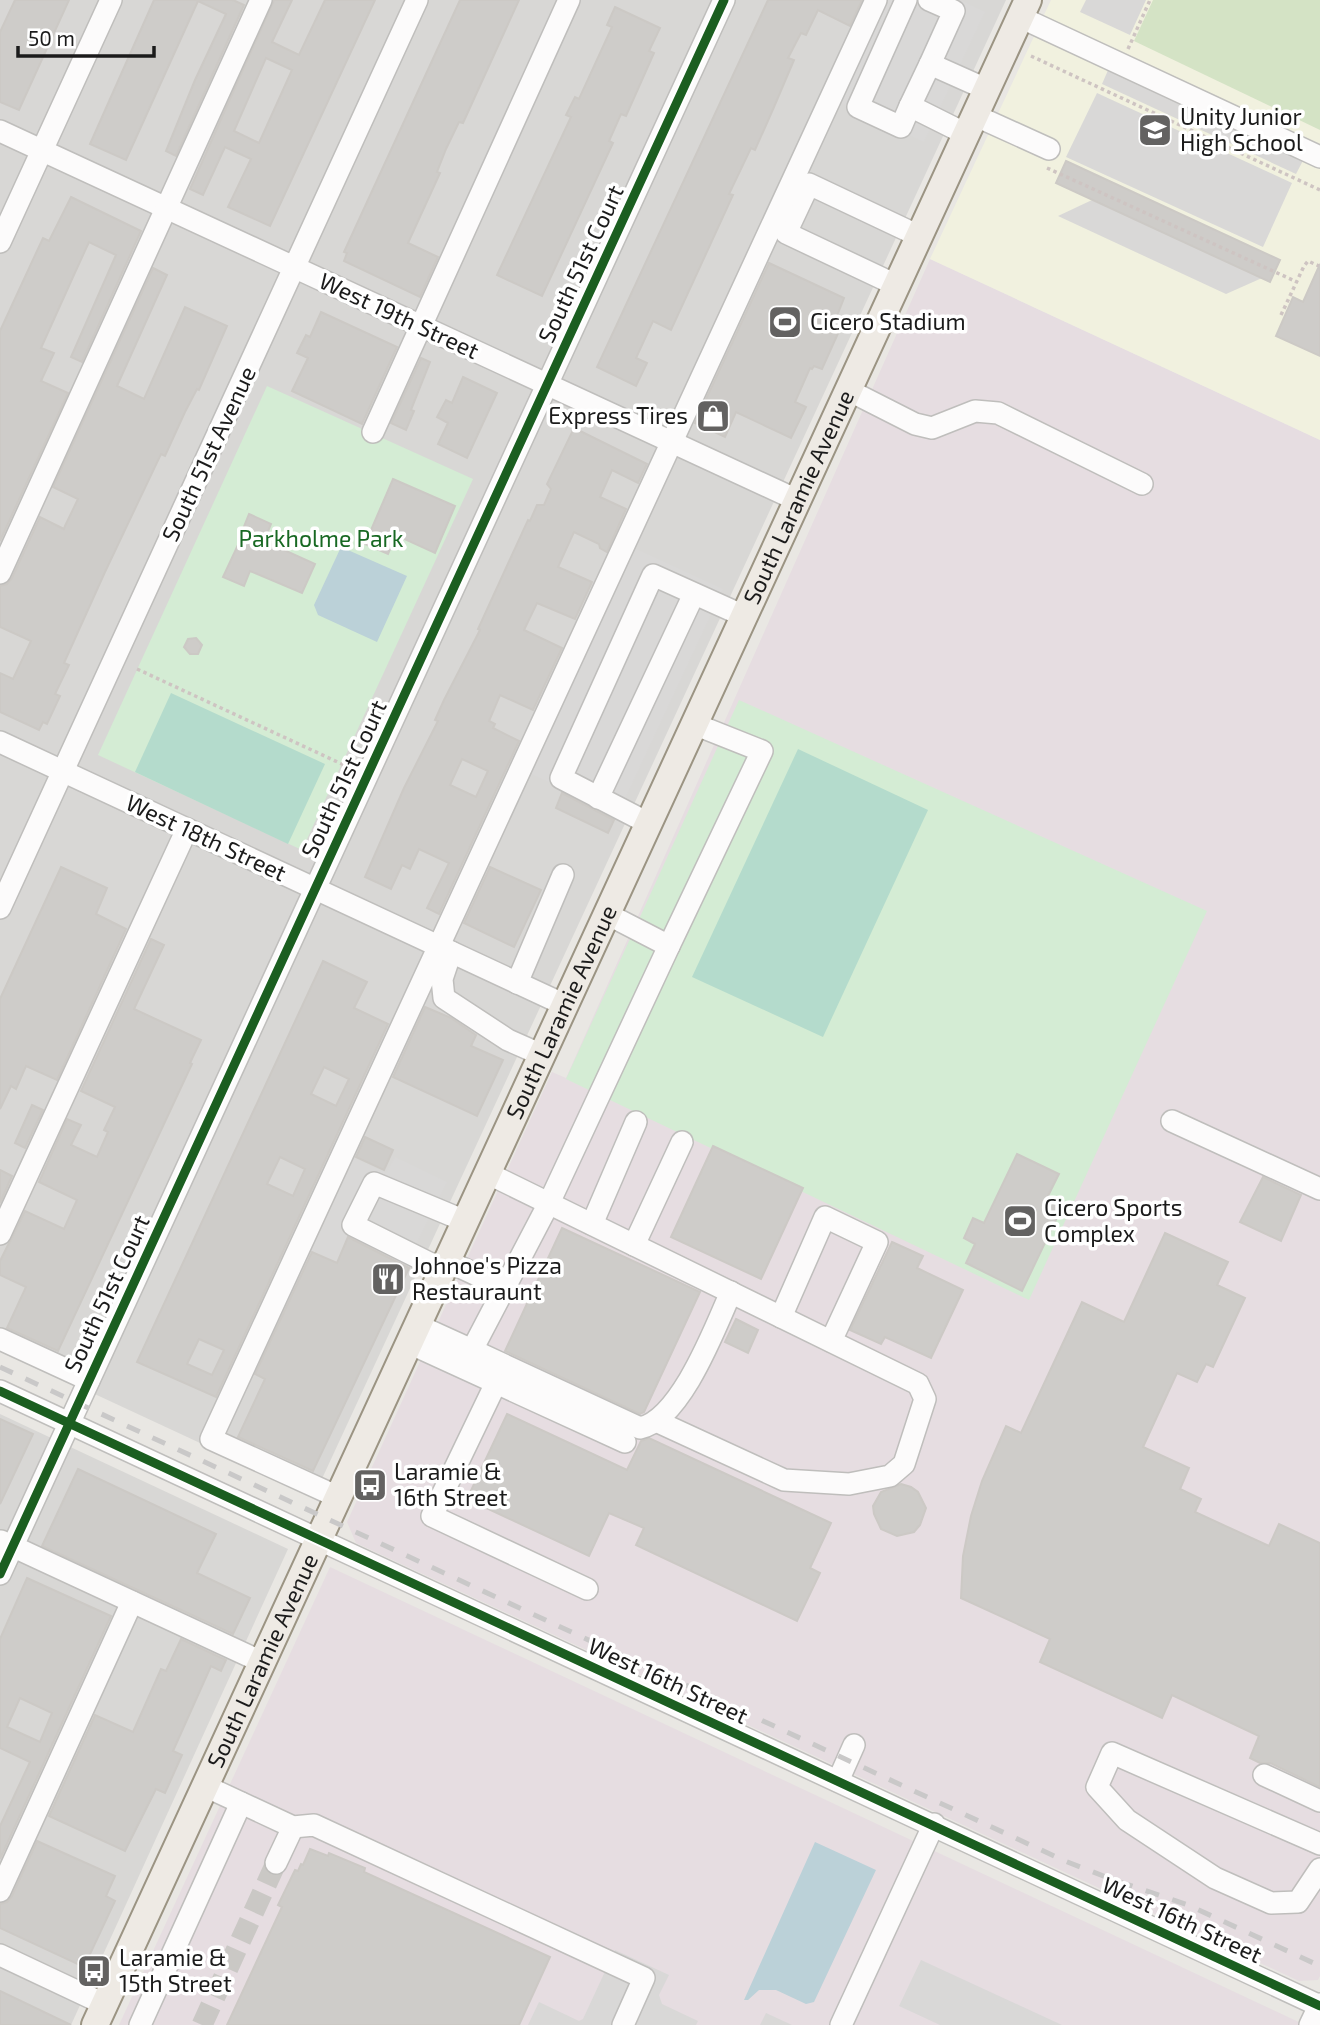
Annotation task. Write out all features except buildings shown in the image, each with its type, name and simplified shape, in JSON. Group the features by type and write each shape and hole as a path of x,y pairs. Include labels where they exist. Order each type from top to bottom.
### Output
{"main road":[{"name":"South Laramie Avenue","path":"100,2014 1023,5"}],"street":[{"path":"0,242 111,0"},
{"path":"0,573 261,0"},
{"name":"South 51st Avenue","path":"0,908 417,0"},
{"path":"373,432 569,0"},
{"name":"South 51st Court","path":"0,1574 6,1543 69,1423 724,0"},
{"path":"338,1497 211,1439 445,949 672,442 876,0"},
{"path":"906,0 858,107 901,127 954,11 929,0"},
{"path":"1023,5 1093,52 1320,157"},
{"path":"930,64 986,89"},
{"path":"910,106 970,125 1046,158"},
{"name":"West 19th Street","path":"0,131 797,500"},
{"path":"896,285 786,233 809,184 919,236"},
{"path":"848,390 915,424 932,428 975,411 998,414 1142,484"},
{"path":"648,824 561,778 653,575 744,616"},
{"path":"598,798 694,594"},
{"path":"472,1350 549,1203 762,751 694,724"},
{"name":"West 18th Street","path":"0,742 565,1005"},
{"path":"0,1234 187,829"},
{"path":"517,983 563,875"},
{"path":"607,914 669,946"},
{"path":"445,949 444,998 517,1044 542,1055"},
{"path":"1172,1121 1320,1189"},
{"path":"592,1224 636,1122"},
{"path":"634,1245 682,1142"},
{"path":"488,1173 918,1384 925,1399 904,1464 890,1476 849,1484 784,1480 656,1421"},
{"path":"465,1221 374,1182 353,1225 445,1266 505,1288"},
{"path":"781,1317 824,1217 877,1242 831,1341"},
{"path":"413,1334 472,1350 640,1428 656,1421 676,1399 699,1362 732,1292"},
{"path":"413,1334 496,1383 625,1442"},
{"path":"0,1339 89,1380"},
{"path":"496,1383 432,1516 587,1589"},
{"name":"West 16th Street","path":"0,1391 1320,2005"},
{"path":"6,1543 262,1662"},
{"path":"0,1891 132,1602"},
{"path":"838,1781 854,1745"},
{"path":"1320,1844 1112,1754 1097,1787 1128,1820 1215,1878 1271,1903 1298,1902 1320,1869"},
{"path":"1264,1775 1320,1801"},
{"path":"205,1786 293,1827 314,1825 644,1978 623,2025"},
{"path":"140,2025 241,1803"},
{"path":"841,2025 934,1825"},
{"path":"276,1863 293,1827"},
{"path":"0,1955 100,2014"},
{"path":"1310,2025 1320,2005"}],"path":[{"path":"1127,50 1150,0"},
{"path":"1031,56 1320,190"},
{"path":"1046,158 1297,282"},
{"path":"1281,315 1308,261 1319,266"},
{"path":"136,669 344,765"}],"shaded area":[{"path":"0,0 1006,0 314,1496 0,1350"},
{"path":"883,0 960,0 985,12 924,142 836,101"},
{"name":"Unity Junior High School","path":"1051,0 1320,0 1320,440 930,259"},
{"path":"1086,0 1146,0 1130,35 1080,12"},
{"path":"1112,61 1308,151 1296,174 1102,84"},
{"path":"1097,93 1292,183 1263,247 1066,157"},
{"path":"1092,200 1262,278 1226,294 1058,216"},
{"path":"930,259 1320,440 1318,1980 1299,1981 356,1543 347,1522 552,1072 566,1078"},
{"path":"632,547 723,589 618,814 527,772"},
{"path":"351,1156 386,1173 395,1157 447,1182 411,1255 356,1228 338,1265 305,1249"},
{"path":"0,1414 288,1549 71,2025 0,2025"},
{"path":"330,1567 1305,2025 119,2025"},
{"path":"615,1950 669,1975 659,1995 662,2004 698,2021 696,2025 528,2025 539,2002 579,2021 583,2019"},
{"path":"921,1960 1062,2025 940,2025 899,2006"},
{"path":"766,2013 792,2025 760,2025"}],"green space":[{"path":"1153,0 1320,0 1320,130 1134,41"},
{"name":"Parkholme Park","path":"267,386 473,479 302,850 98,755"},
{"path":"171,693 325,764 288,844 135,772"},
{"name":"Cicero Sports Complex","path":"739,700 1207,911 1029,1300 566,1079"},
{"path":"798,749 928,810 823,1037 692,977"}],"water":[{"path":"341,547 407,576 377,642 318,615 314,605"},
{"path":"815,1842 876,1870 814,2002 806,2004 776,1990 759,1990 748,2000 744,2000"}],"tunnel":[{"path":"202,2025 276,1863"}],"railway":[{"path":"0,1367 1065,1861 1188,1905 1320,1966"}],"cycle path":[{"path":"0,1574 724,0"},
{"path":"0,1391 1320,2006"}],"place":[{"name":"Unity Junior High School","path":"1155,130"},
{"name":"Cicero Stadium","path":"785,322"},
{"name":"Express Tires","path":"713,416"},
{"name":"Cicero Sports Complex","path":"1020,1221"},
{"name":"Johnoe's Pizza Restauraunt","path":"388,1279"},
{"name":"Laramie & 16th Street","path":"370,1485"},
{"name":"Laramie & 15th Street","path":"94,1971"}]}
